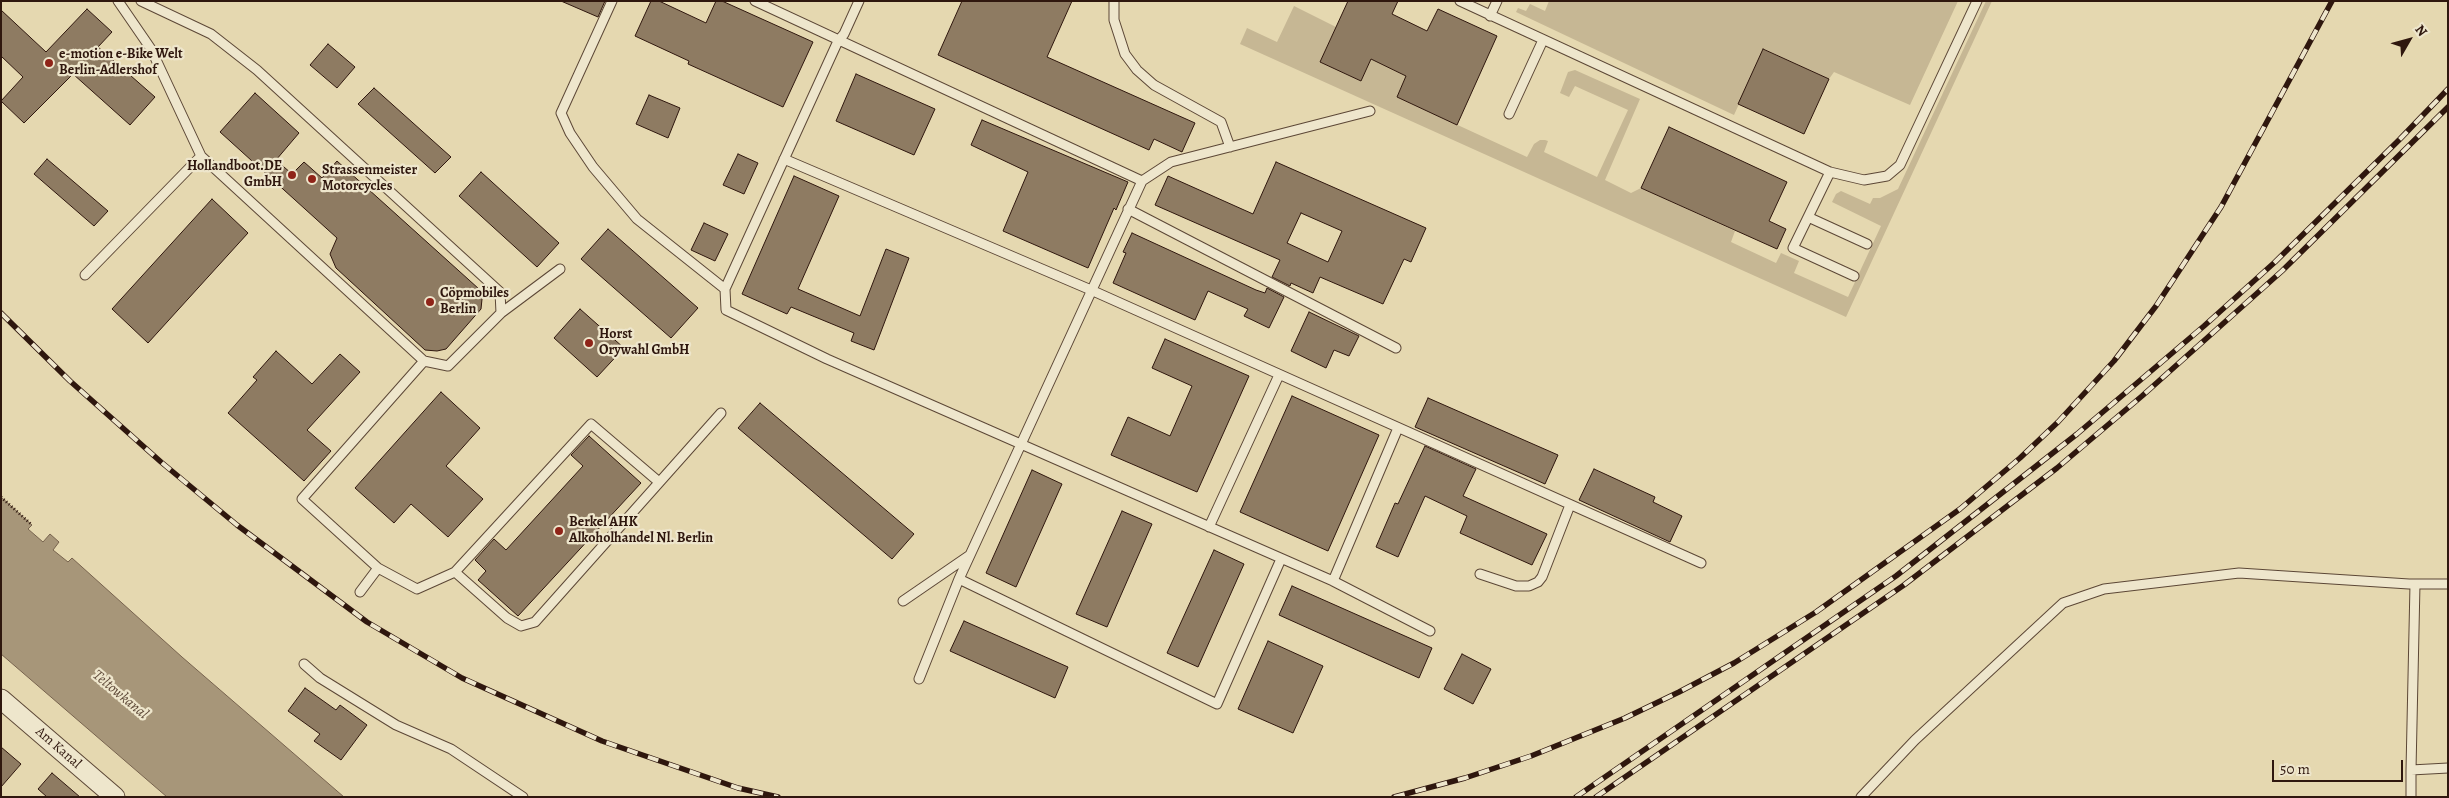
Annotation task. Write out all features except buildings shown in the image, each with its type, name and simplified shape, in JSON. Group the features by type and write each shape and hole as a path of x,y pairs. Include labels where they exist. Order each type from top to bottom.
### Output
{"street":[{"name":"Am Kanal","path":"1,699 115,797"}],"lane":[{"path":"118,1 151,50 201,156 424,361 448,366 501,313 560,269"},
{"path":"141,1 211,34 257,70 500,292 501,313"},
{"path":"612,1 561,113 570,133 593,167 637,219 725,290"},
{"path":"755,1 1142,180"},
{"path":"859,1 844,34 838,41 725,290 726,310 827,359 1333,581 1430,631"},
{"path":"1114,1 1114,20 1119,37 1125,54 1136,70 1154,85 1221,122 1230,147"},
{"path":"1460,1 1830,172 1864,180 1887,176 1900,165 1977,1"},
{"path":"1490,16 1497,1"},
{"path":"1509,114 1543,40"},
{"path":"920,679 970,554 1142,180 1171,162 1370,110"},
{"path":"85,275 201,156"},
{"path":"784,159 1091,290 1700,563"},
{"path":"1830,172 1793,248 1854,276"},
{"path":"1128,209 1396,348"},
{"path":"1808,217 1867,244"},
{"path":"424,361 302,499 378,568 417,589 455,572 591,424 659,482"},
{"path":"1208,527 1279,375"},
{"path":"455,572 507,618 521,626 534,622 721,413"},
{"path":"1333,581 1398,428"},
{"path":"1480,574 1516,586 1529,586 1538,582 1542,577 1570,505"},
{"path":"903,601 970,554"},
{"path":"959,579 1217,704 1281,559"},
{"path":"360,592 378,568"},
{"path":"1861,797 1914,740 2063,602 2104,589 2239,573 2415,584 2448,584"},
{"path":"2411,797 2410,770 2415,584"},
{"path":"304,664 320,678 396,725 450,749 522,797"},
{"path":"2410,770 2448,768"}],"path":[{"path":"1,497 32,525"}],"shaded area":[{"path":"1549,1 1958,1 1910,105 1834,72 1829,79 1764,49 1734,115 1516,12 1518,8 1526,11 1530,4 1545,11"},
{"path":"1986,1 1992,1 1846,317 1240,44 1247,28 1277,42 1294,6 1336,27 1320,62 1361,81 1371,59 1406,76 1397,97 1527,157 1534,144 1540,140 1548,141 1544,152 1597,177 1628,110 1575,86 1569,97 1560,93 1568,72 1575,70 1640,99 1605,180 1631,193 1641,188 1735,231 1731,242 1776,263 1781,253 1799,261 1794,273 1848,297 1881,226 1832,202 1836,194 1841,191 1870,204 1873,198 1880,198 1898,189"}],"water":[{"name":"Teltowkanal","path":"1,497 32,525 28,529 43,542 50,534 59,542 53,550 68,562 72,558 182,657 344,797 167,797 1,654"}],"railway":[{"path":"1394,797 1465,778 1531,756 1625,718 1679,692 1734,663 1816,612 1960,509 2020,458 2058,422 2114,361 2156,306 2221,207 2332,1"},
{"path":"1576,797 1896,576 2077,434 2204,326 2275,262 2448,89"},
{"path":"1596,797 1904,585 2057,468 2142,396 2282,271 2448,107"},
{"path":"1,313 70,381 161,462 237,525 367,622 462,678 602,741 738,788 778,797"}],"place":[{"name":"e-motion e-Bike Welt Berlin-Adlershof","path":"49,63"},
{"name":"Hollandboot.DE GmbH","path":"292,175"},
{"name":"Strassenmeister Motorcycles","path":"312,179"},
{"name":"Cöpmobiles Berlin","path":"430,302"},
{"name":"Horst Orywahl GmbH","path":"589,343"},
{"name":"Berkel AHK Alkoholhandel Nl. Berlin","path":"559,531"}]}
